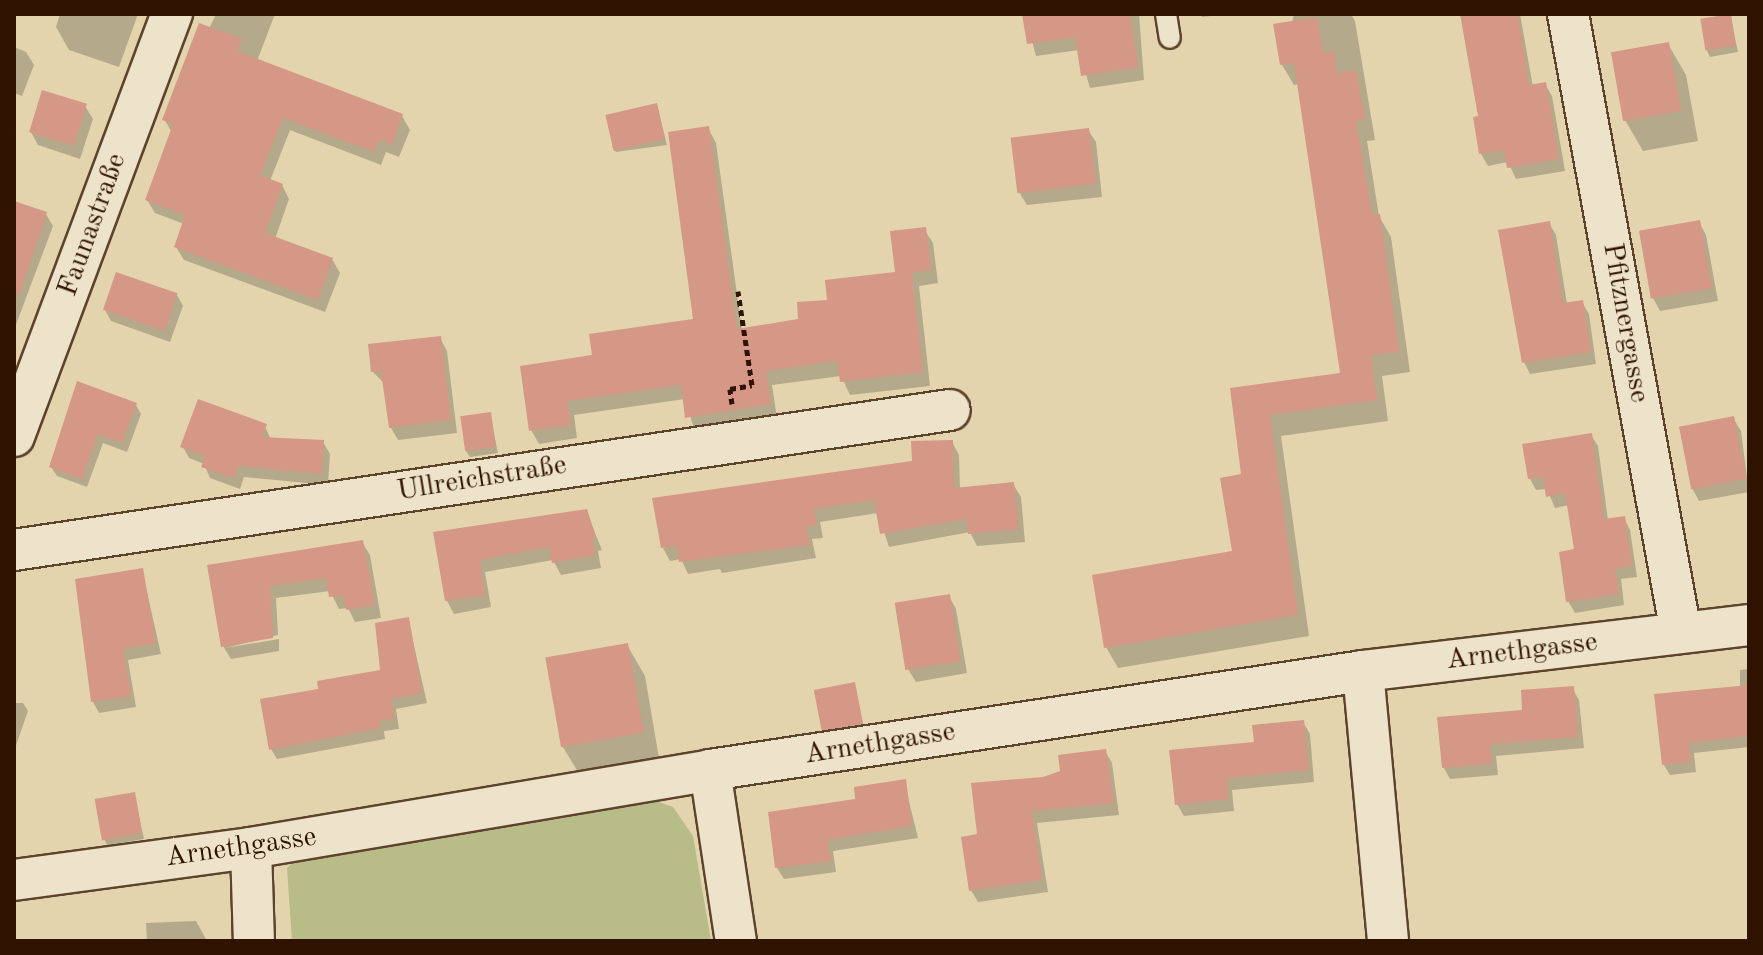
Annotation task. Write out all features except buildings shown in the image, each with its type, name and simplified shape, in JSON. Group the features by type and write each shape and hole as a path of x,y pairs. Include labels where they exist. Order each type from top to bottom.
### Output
{"street":[{"name":"Faunastraße","path":"14,436 172,14"},
{"name":"Pfitznergasse","path":"1568,14 1681,633"},
{"name":"Ullreichstraße","path":"14,550 950,410"},
{"name":"Arnethgasse","path":"14,880 251,848 710,770 1363,671 1749,625"},
{"path":"1363,671 1388,941"},
{"path":"710,770 736,941"},
{"path":"251,848 254,941"}],"lane":[{"path":"1166,14 1170,38"}],"path":[{"path":"738,291 752,385 730,389 738,441"}],"green space":[{"path":"647,798 673,807 693,836 711,941 292,941 287,868 300,855"}]}
